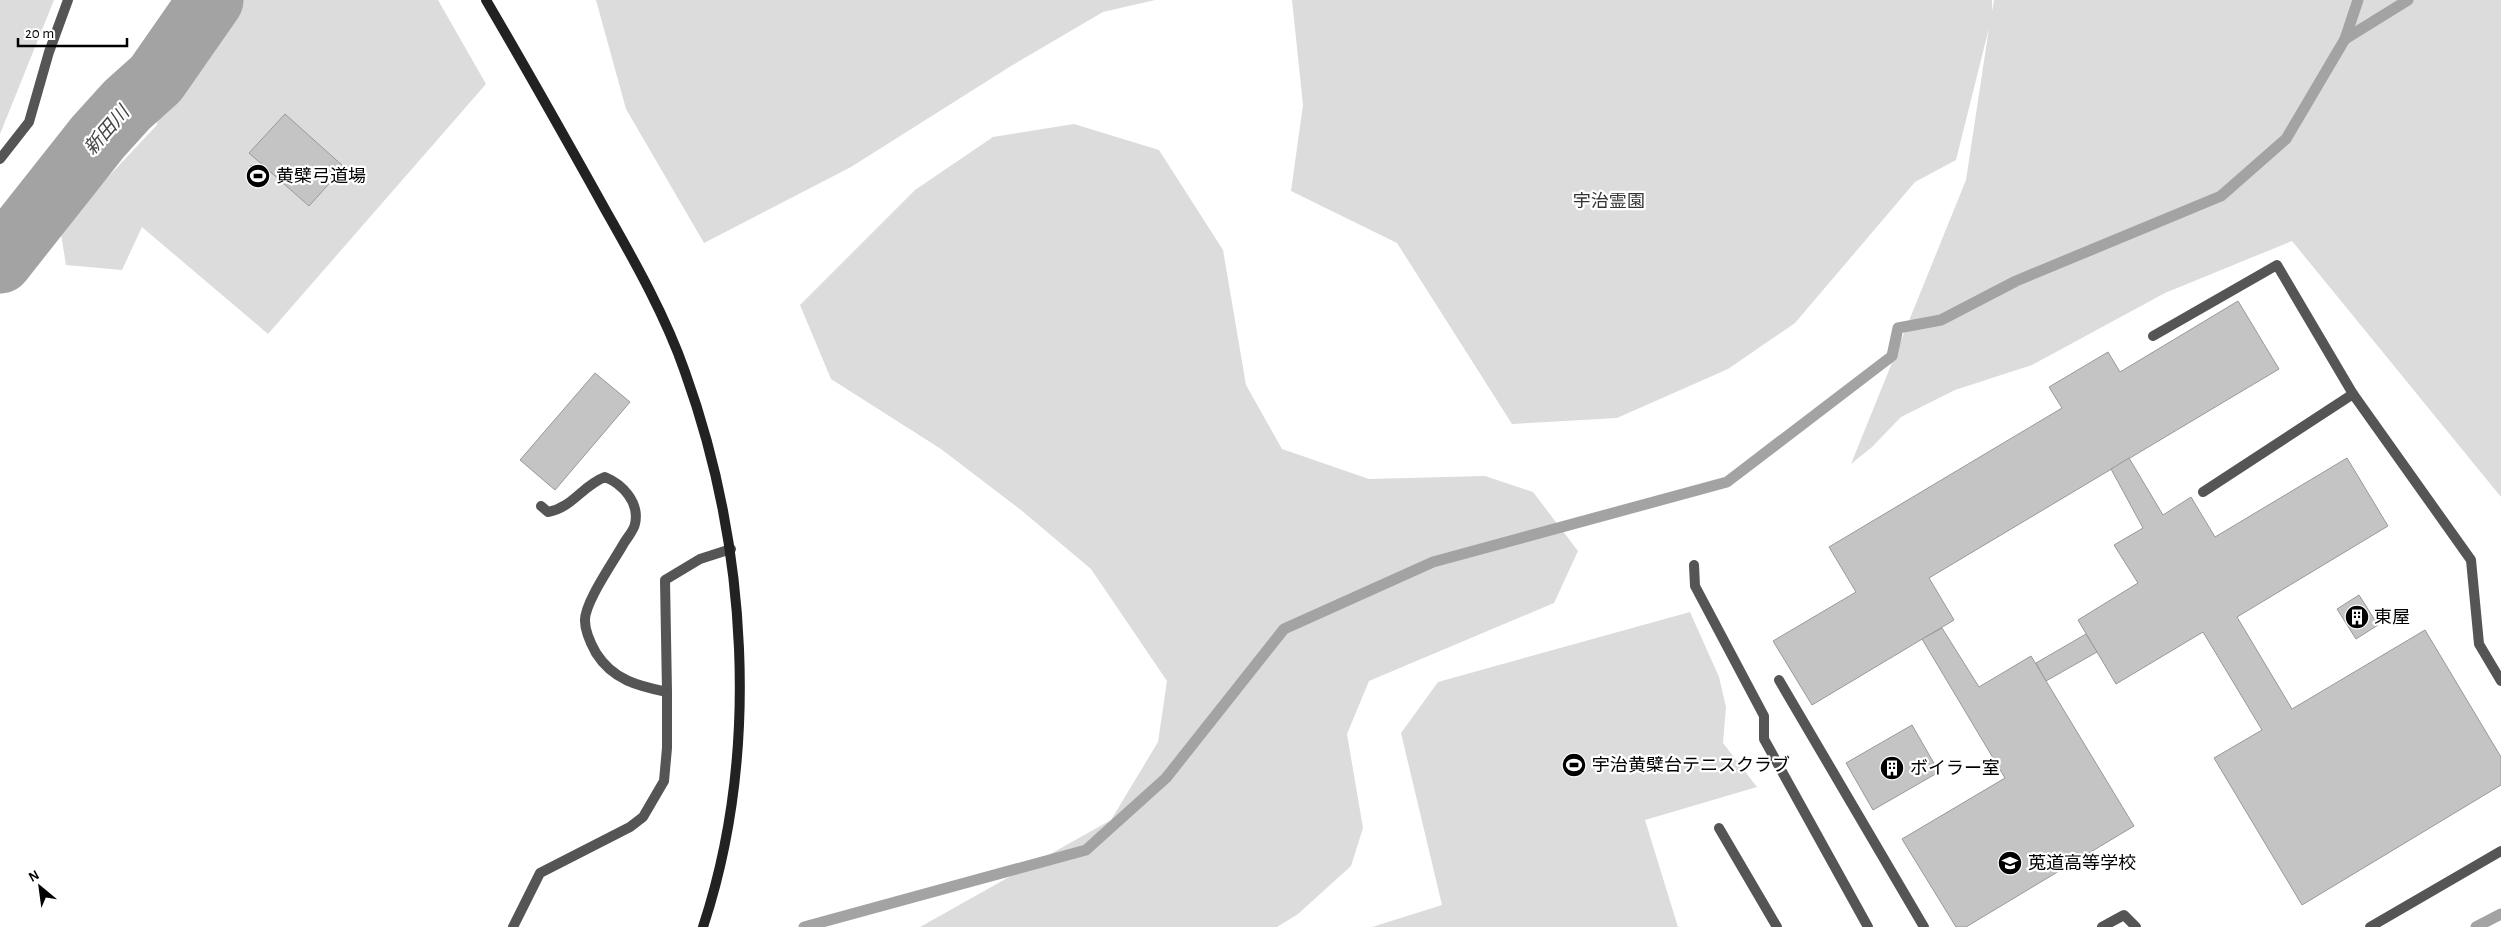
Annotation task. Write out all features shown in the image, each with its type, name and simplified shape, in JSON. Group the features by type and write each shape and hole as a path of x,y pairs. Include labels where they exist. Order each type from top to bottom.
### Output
{"street":[{"path":"0,159 29,122 49,52 68,0"},
{"path":"486,0 640,271 685,370 708,445 731,549 739,673 739,740 726,840 703,927"},
{"path":"2153,336 2277,266 2353,394 2471,560 2479,644 2501,681"},
{"path":"2204,492 2353,394"},
{"path":"541,506 548,512 559,510 594,481 605,477 617,482 627,491 634,506 636,523 593,595 584,620 590,643 601,660 617,674 634,685 667,692"},
{"path":"513,927 540,872 630,827 643,817 653,802 664,780 667,748 665,580 700,559 731,549"},
{"path":"1694,565 1695,586 1764,716 1764,739 1868,927"},
{"path":"1779,680 1924,927"},
{"path":"1719,828 1777,927"},
{"path":"2370,927 2501,851"},
{"path":"2102,927 2124,915 2136,927"}],"green space":[{"path":"0,0 54,0 0,134"},
{"name":"黄檗弓道場","path":"222,0 438,0 486,84 268,334 142,227 122,270 66,265 60,228 157,125 158,90"},
{"path":"596,0 1155,0 1103,12 1011,66 851,167 704,243 626,109"},
{"name":"宇治霊園","path":"1292,0 1992,0 1992,11 1994,0 2501,0 2501,497 2292,241 2165,293 2032,365 1955,390 1901,417 1872,447 1851,464 1966,180 1989,28 1956,160 1915,182 1795,323 1728,369 1617,418 1512,424 1397,243 1291,191 1303,105"},
{"path":"1074,124 1159,150 1223,250 1246,385 1282,449 1369,479 1485,476 1533,492 1578,551 1554,603 1369,681 1347,734 1363,828 1351,866 1298,914 1277,927 920,927 1111,820 1158,742 1167,681 1091,569 1021,510 941,449 831,379 800,305 915,190 993,137"},
{"name":"宇治黄檗台テニスクラブ","path":"1690,612 1719,677 1726,707 1723,743 1757,787 1645,820 1678,927 1372,927 1442,905 1401,733 1438,682"}],"building":[{"path":"285,114 344,167 309,206 249,153"},
{"path":"2238,301 2279,369 1929,578 1954,620 1812,705 1773,641 1856,592 1829,547 2062,408 2049,387 2108,352 2120,372"},
{"path":"595,373 630,402 555,490 520,460"},
{"path":"2129,458 2163,515 2191,497 2215,537 2347,458 2388,526 2237,617 2292,709 2425,630 2501,757 2501,785 2302,905 2214,758 2262,730 2203,632 2116,684 2078,620 2138,583 2114,545 2143,528 2111,469"},
{"name":"東屋","path":"2359,595 2378,625 2356,639 2337,609"},
{"path":"1942,628 1979,687 2031,656 2134,826 1966,927 1956,927 1902,839 2005,778 1922,639"},
{"path":"2086,634 2097,652 2046,681 2036,663"},
{"name":"ボイラー室","path":"1912,725 1939,772 1873,810 1846,763"}],"waterway":[{"name":"新田川","path":"0,261 98,137 127,105 156,79 211,0"},
{"path":"804,927 1086,850 1166,778 1284,629 1433,562 1727,482 1892,356 1898,328 1941,320 2016,281 2221,196 2286,139 2345,39 2358,0"},
{"path":"2345,39 2408,0"},
{"path":"2476,927 2501,914"}],"place":[{"name":"黄檗弓道場","path":"258,176"},
{"name":"東屋","path":"2357,617"},
{"name":"宇治黄檗台テニスクラブ","path":"1574,765"},
{"name":"ボイラー室","path":"1892,768"},
{"name":"莵道高等学校","path":"2010,863"}]}
